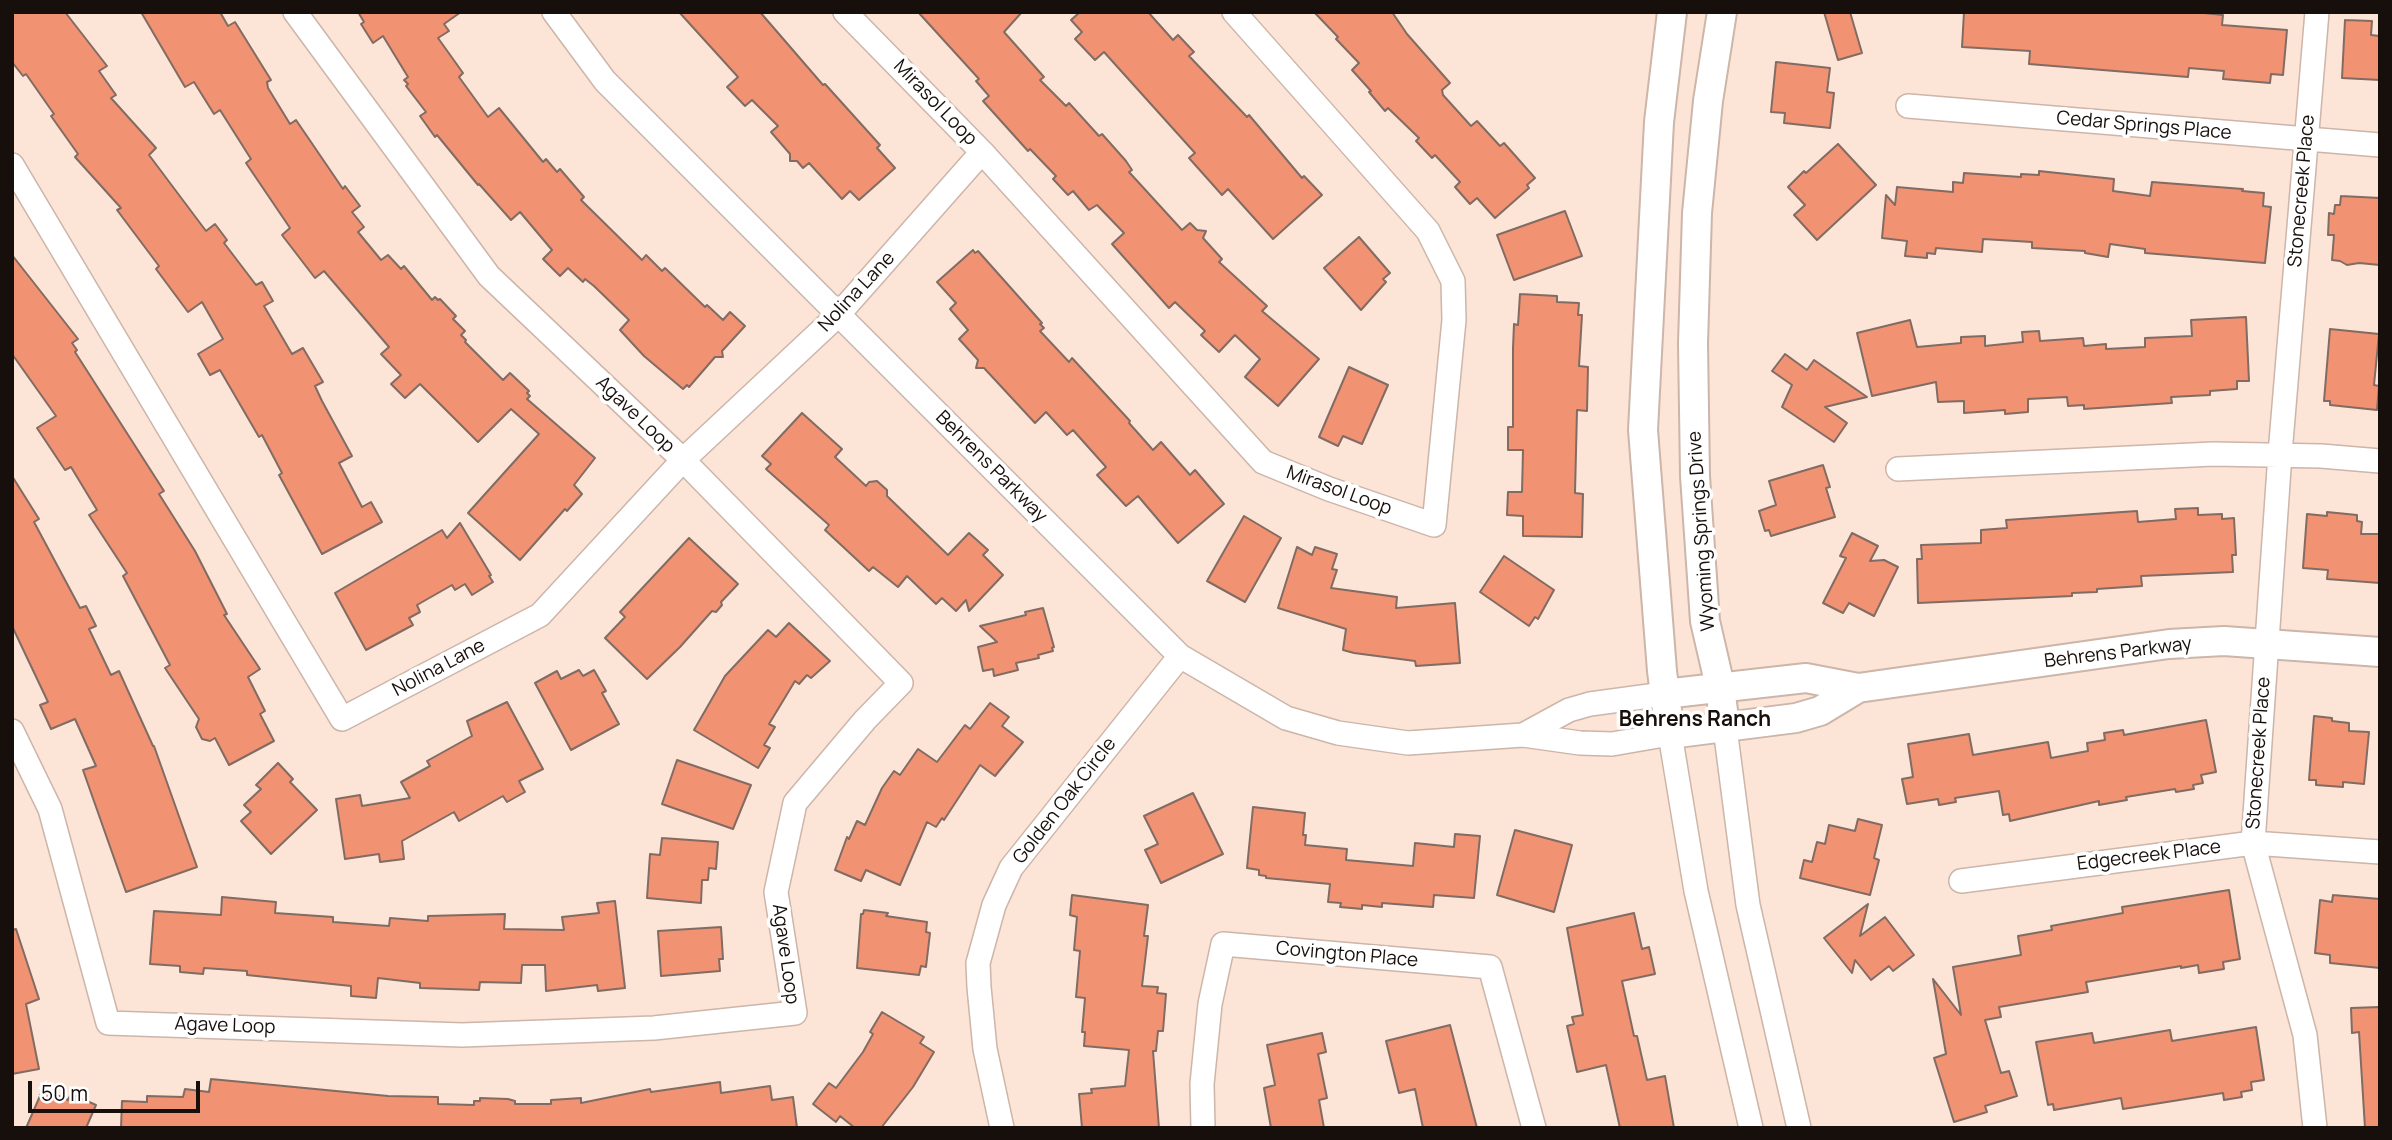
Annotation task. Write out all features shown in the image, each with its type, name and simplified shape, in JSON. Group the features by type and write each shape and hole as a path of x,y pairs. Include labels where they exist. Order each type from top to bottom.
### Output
{"street":[{"name":"Agave Loop","path":"12,731 50,809 108,1023 461,1035 654,1028 795,1013 776,892 795,803 865,720 901,683 683,460 489,276 295,12"},
{"name":"Behrens Parkway","path":"554,12 605,81 1180,656 1286,718 1338,733 1408,743 1523,735 1580,743 1612,744 1796,718 1820,711 1858,688"},
{"name":"Mirasol Loop","path":"845,12 982,152 1263,462 1329,489 1434,525 1454,320 1453,281 1428,231 1234,12"},
{"path":"1672,12 1659,122 1643,429 1664,694 1670,734 1696,891 1751,1128"},
{"name":"Wyoming Springs Drive","path":"1722,12 1708,101 1699,200 1693,343 1695,477 1705,621 1720,686 1748,905 1799,1128"},
{"name":"Stonecreek Place","path":"2315,1128 2305,1035 2253,843 2280,454 2317,12"},
{"name":"Cedar Springs Place","path":"1908,106 2380,145"},
{"name":"Nolina Lane","path":"12,165 342,719 540,615 683,460 838,314 982,152"},
{"path":"1898,469 2213,454 2280,454 2380,461"},
{"name":"Behrens Parkway","path":"1523,735 1569,710 1590,704 1720,686 1806,678 1858,688 2169,644 2224,641 2380,652"},
{"name":"Golden Oak Circle","path":"1002,1128 985,1049 978,963 994,905 1012,868 1180,656"},
{"name":"Edgecreek Place","path":"1961,881 2253,843 2380,852"},
{"name":"Covington Place","path":"1203,1128 1202,1084 1210,1004 1223,944 1490,967 1534,1128"}],"building":[{"path":"12,12 65,12 107,66 99,71 116,95 111,98 156,148 149,155 206,231 215,224 227,240 224,243 256,285 262,282 273,301 264,306 292,354 303,348 323,382 315,386 352,456 339,463 362,507 371,502 382,522 322,554 279,475 282,473 262,435 259,437 220,370 210,375 198,354 223,339 202,302 188,312 156,269 159,266 117,210 121,208 75,157 78,154 51,116 54,114 26,74 23,76 12,62"},
{"path":"141,12 220,12 228,26 235,22 271,80 267,82 268,88 290,124 296,120 343,189 345,186 360,206 352,212 364,227 358,232 381,260 388,255 401,269 404,266 432,300 435,297 440,299 456,316 453,319 465,331 461,335 465,342 503,380 510,373 529,391 527,393 530,396 527,399 595,458 574,485 582,494 567,511 565,509 520,560 468,513 539,434 511,409 478,442 420,384 405,398 391,384 401,375 381,354 389,347 324,271 315,278 282,235 290,228 246,163 251,159 220,110 214,114 194,82 185,87"},
{"path":"358,12 461,12 444,24 449,31 438,38 463,73 459,77 488,117 499,108 543,162 546,159 557,172 560,169 584,197 581,200 642,260 646,255 662,271 665,268 705,307 707,305 723,320 730,312 745,326 722,351 723,357 715,357 689,387 687,385 683,389 644,356 620,330 629,320 594,286 585,279 583,282 568,268 560,276 543,259 552,250 520,212 511,220 437,135 435,137 420,116 426,112 406,86 408,84 404,80 408,77 383,36 373,43 361,24 364,22"},
{"path":"679,12 760,12 823,85 825,84 880,145 877,148 895,168 859,200 850,191 842,199 809,163 803,168 797,161 790,161 790,154 771,132 778,126 752,100 745,106 727,87 738,77"},
{"path":"918,12 1022,12 1004,32 1044,77 1040,80 1066,106 1069,103 1099,136 1102,134 1126,161 1132,170 1129,172 1182,230 1190,223 1197,230 1206,231 1203,238 1222,259 1219,262 1267,306 1262,311 1319,359 1278,406 1245,377 1260,359 1235,335 1219,352 1201,335 1205,331 1175,302 1169,308 1112,244 1124,233 1097,205 1089,210 1073,191 1068,195 1053,179 1056,176 1030,149 1028,151 983,101 989,96 976,81 979,79"},
{"path":"1080,12 1148,12 1173,40 1178,35 1194,52 1189,56 1247,117 1249,115 1302,178 1304,176 1322,195 1273,239 1228,189 1222,195 1189,158 1195,153 1104,52 1095,60 1075,39 1082,32 1071,20"},
{"path":"1314,12 1392,12 1407,34 1450,83 1442,90 1443,95 1471,126 1477,121 1500,146 1504,143 1535,178 1527,185 1529,188 1495,218 1477,198 1470,204 1455,187 1460,182 1435,155 1432,158 1416,141 1419,138 1388,108 1385,111 1369,92 1371,91 1352,70 1359,63"},
{"path":"1824,12 1850,12 1862,53 1838,60"},
{"path":"1964,12 2194,12 2223,15 2222,25 2287,30 2283,75 2271,74 2270,83 2223,79 2224,71 2189,68 2188,77 2029,64 2030,51 1962,47"},
{"path":"2345,20 2372,21 2371,35 2380,36 2380,80 2342,78"},
{"path":"1776,62 1830,68 1827,92 1834,93 1830,128 1784,123 1785,113 1771,112"},
{"path":"1838,144 1876,185 1817,240 1794,215 1805,205 1788,187"},
{"path":"2039,171 2114,179 2113,191 2150,196 2152,182 2264,193 2263,206 2271,207 2265,263 2145,253 2145,249 2110,244 2108,257 2085,251 2032,248 2032,242 1983,239 1982,252 1936,248 1935,254 1927,253 1927,258 1905,256 1907,241 1882,238 1886,195 1895,205 1897,187 1953,192 1953,182 1963,183 1964,173 2021,177 2021,174 2039,175"},
{"path":"2341,196 2380,198 2380,265 2347,265 2332,260 2334,235 2328,235 2329,213 2334,214 2335,205 2340,205"},
{"path":"1565,211 1582,256 1514,280 1497,235"},
{"path":"1359,237 1390,273 1383,279 1386,282 1361,310 1324,268"},
{"path":"973,250 975,253 978,251 1042,323 1040,324 1044,328 1040,331 1069,362 1072,358 1153,450 1161,442 1190,475 1195,470 1224,504 1178,543 1138,496 1126,506 1097,475 1106,467 1073,430 1067,435 1046,412 1035,423 984,368 976,368 978,360 959,339 968,330 950,309 956,303 937,282"},
{"path":"12,255 78,339 72,343 77,350 75,352 164,491 159,494 195,551 227,614 224,615 260,669 248,677 265,711 260,714 274,741 229,765 215,738 210,741 202,739 196,727 199,719 165,668 170,665 123,576 127,573 89,515 97,510 71,467 65,470 37,428 56,416 12,354"},
{"path":"1520,294 1557,296 1557,302 1579,303 1578,315 1582,315 1579,366 1588,367 1587,411 1577,410 1575,493 1583,494 1582,537 1523,536 1523,516 1507,515 1508,492 1522,492 1523,450 1508,450 1508,427 1513,427 1514,324 1518,325"},
{"path":"2246,317 2249,381 2237,381 2237,389 2210,391 2210,395 2171,397 2172,403 2084,409 2084,405 2068,406 2067,397 2028,399 2028,412 2005,414 2005,410 1964,413 1964,401 1938,402 1936,382 1872,396 1857,333 1910,320 1917,347 1961,343 1961,337 1985,336 1985,346 2023,342 2022,332 2039,331 2040,341 2083,338 2084,346 2106,344 2106,349 2145,347 2145,338 2192,336 2191,320"},
{"path":"2330,329 2379,334 2374,385 2379,386 2377,410 2330,405 2330,401 2324,401"},
{"path":"1785,354 1807,370 1814,360 1867,397 1825,407 1847,423 1834,442 1782,407 1792,385 1772,371"},
{"path":"1349,367 1388,385 1362,444 1343,436 1338,446 1319,437"},
{"path":"802,413 842,449 835,457 866,486 869,482 877,481 887,490 887,496 948,555 969,533 988,550 983,555 1003,575 969,611 966,600 956,611 942,598 936,604 907,576 898,587 873,567 869,571 825,530 829,525 766,469 771,464 762,456"},
{"path":"1823,465 1830,487 1826,488 1835,517 1771,536 1769,530 1765,531 1759,511 1776,505 1769,481"},
{"path":"12,476 39,519 34,522 80,608 86,606 96,626 89,629 111,675 119,671 154,746 197,867 126,892 83,770 96,766 75,719 51,729 40,705 48,702 12,626"},
{"path":"2198,508 2198,515 2222,514 2222,519 2234,518 2236,555 2232,555 2233,572 2141,576 2142,586 2097,589 2097,592 2072,593 2072,596 1918,603 1917,559 1922,559 1921,545 1981,543 1981,530 2007,528 2006,520 2137,511 2138,522 2176,519 2175,509"},
{"path":"2327,512 2357,515 2357,521 2362,522 2361,534 2380,534 2380,583 2327,579 2328,570 2303,568 2307,514 2327,516"},
{"path":"1244,516 1281,538 1245,602 1207,581"},
{"path":"460,523 493,582 472,595 465,584 455,590 452,585 417,605 420,612 409,618 413,625 366,650 335,593 442,530 447,538"},
{"path":"1852,533 1878,546 1870,561 1884,560 1898,567 1874,616 1849,603 1843,613 1823,603 1846,558 1840,556"},
{"path":"689,538 738,584 721,602 722,605 716,612 712,611 647,679 605,638 625,617 620,612"},
{"path":"1297,547 1312,555 1315,547 1337,554 1332,569 1337,570 1331,588 1397,597 1396,608 1455,603 1460,663 1416,666 1415,661 1343,650 1346,629 1278,608"},
{"path":"1504,556 1554,590 1538,619 1535,617 1529,626 1480,592"},
{"path":"1043,608 1053,651 1038,655 1039,658 1016,663 1018,670 994,676 993,669 983,671 978,647 997,642 980,626"},
{"path":"789,623 830,661 811,678 807,675 799,684 795,681 769,724 775,727 764,745 770,748 758,768 694,730 725,676 768,630 776,637"},
{"path":"579,670 583,676 594,670 606,691 602,693 619,724 571,750 535,683 557,671 561,679"},
{"path":"507,702 543,769 519,781 525,792 507,802 503,796 459,821 454,812 402,841 404,859 380,862 379,854 345,859 336,799 360,795 362,806 410,798 401,782 430,766 427,761 472,736 467,721"},
{"path":"990,703 1009,717 1002,726 1023,742 995,776 980,765 944,820 942,818 936,827 927,822 900,885 866,870 861,881 835,870 847,837 849,839 857,821 865,825 882,788 894,771 900,775 918,749 937,762 965,725 970,729"},
{"path":"2314,716 2349,723 2349,731 2369,732 2364,784 2343,782 2343,787 2316,785 2316,780 2309,780"},
{"path":"2206,720 2216,772 2201,775 2203,783 2193,785 2194,789 2176,792 2175,789 2126,797 2127,800 2099,805 2099,801 2010,821 2009,814 2003,815 1999,791 1955,798 1956,802 1939,805 1938,799 1907,804 1902,779 1913,777 1908,744 1969,734 1973,755 2048,742 2051,758 2088,751 2087,743 2105,740 2104,733 2123,730 2124,735"},
{"path":"677,760 751,785 733,829 662,804"},
{"path":"278,763 293,779 290,782 317,810 271,854 241,821 251,812 244,805 261,789 256,785"},
{"path":"1193,793 1223,854 1161,883 1145,850 1158,844 1144,816"},
{"path":"1253,807 1305,813 1305,845 1347,849 1346,860 1413,866 1415,843 1454,847 1455,834 1480,836 1474,898 1434,895 1433,907 1382,903 1382,907 1362,905 1362,909 1340,907 1341,903 1328,902 1330,884 1266,878 1259,875 1259,870 1247,868"},
{"path":"1858,819 1882,825 1874,858 1879,860 1870,895 1800,878 1804,860 1812,862 1817,842 1825,844 1829,825 1855,831"},
{"path":"1515,830 1572,845 1554,912 1497,895"},
{"path":"662,838 718,842 716,869 709,868 708,880 702,880 701,903 647,898 650,854 660,855"},
{"path":"2229,890 2240,959 2223,962 2224,969 2199,973 2198,965 2181,966 2086,982 2088,992 1999,1007 2001,1017 1985,1020 2001,1073 2009,1071 2017,1096 1985,1106 1987,1112 1954,1122 1934,1058 1946,1054 1933,979 1961,1015 1953,967 2021,955 2018,936 2052,930 2051,926 2123,913 2122,907"},
{"path":"1072,895 1148,905 1144,936 1148,936 1142,986 1158,987 1157,993 1166,994 1163,1031 1158,1031 1156,1051 1153,1051 1159,1128 1082,1128 1079,1094 1092,1093 1091,1089 1125,1086 1129,1050 1084,1046 1085,1032 1082,1032 1085,998 1076,997 1080,951 1074,950 1077,917 1070,915"},
{"path":"2333,895 2380,899 2380,968 2330,963 2330,955 2315,953 2320,900 2332,902"},
{"path":"222,897 276,902 275,913 333,917 333,922 389,926 390,918 428,921 428,916 505,914 504,929 564,930 562,917 599,913 597,903 615,901 625,988 598,991 597,985 546,991 545,965 522,965 521,983 480,982 479,990 420,988 420,983 378,978 376,998 351,996 351,986 247,975 247,971 204,968 203,974 180,972 180,966 150,964 154,911 221,915"},
{"path":"1868,904 1860,936 1885,917 1914,955 1893,971 1889,966 1871,980 1855,960 1852,973 1824,938"},
{"path":"864,910 927,922 926,932 930,933 926,967 921,966 919,975 857,968 861,914"},
{"path":"1634,913 1642,949 1649,947 1655,974 1622,981 1647,1080 1665,1076 1674,1128 1620,1128 1606,1065 1577,1072 1567,1026 1574,1024 1572,1017 1583,1015 1567,928"},
{"path":"721,927 723,959 719,959 720,971 661,976 658,931"},
{"path":"16,929 39,999 26,1004 39,1069 12,1074 12,930"},
{"path":"2380,1007 2380,1128 2365,1128 2359,1032 2352,1033 2351,1008"},
{"path":"882,1012 924,1037 920,1043 934,1052 913,1087 881,1128 855,1128 840,1116 836,1122 813,1104 829,1083 836,1088 863,1052 873,1034 870,1032"},
{"path":"1450,1025 1477,1128 1423,1128 1415,1089 1399,1093 1386,1041"},
{"path":"2256,1027 2264,1080 2251,1082 2252,1090 2241,1092 2242,1097 2224,1100 2223,1093 2123,1109 2121,1098 2054,1110 2053,1104 2048,1105 2036,1042 2092,1033 2094,1043 2170,1030 2172,1041"},
{"path":"1322,1033 1326,1052 1318,1054 1327,1098 1319,1100 1324,1128 1271,1128 1264,1088 1275,1085 1267,1045"},
{"path":"211,1079 388,1096 438,1097 438,1104 474,1105 474,1101 480,1101 480,1098 508,1099 515,1101 515,1104 551,1104 551,1100 581,1098 581,1103 650,1089 651,1092 720,1082 721,1093 770,1086 772,1100 793,1097 797,1128 121,1128 122,1101 147,1102 147,1096 183,1097 185,1089 209,1092"},
{"path":"43,1089 68,1100 71,1094 96,1105 86,1128 26,1128"}],"district":[{"name":"Behrens Ranch","path":"1695,720"}]}
